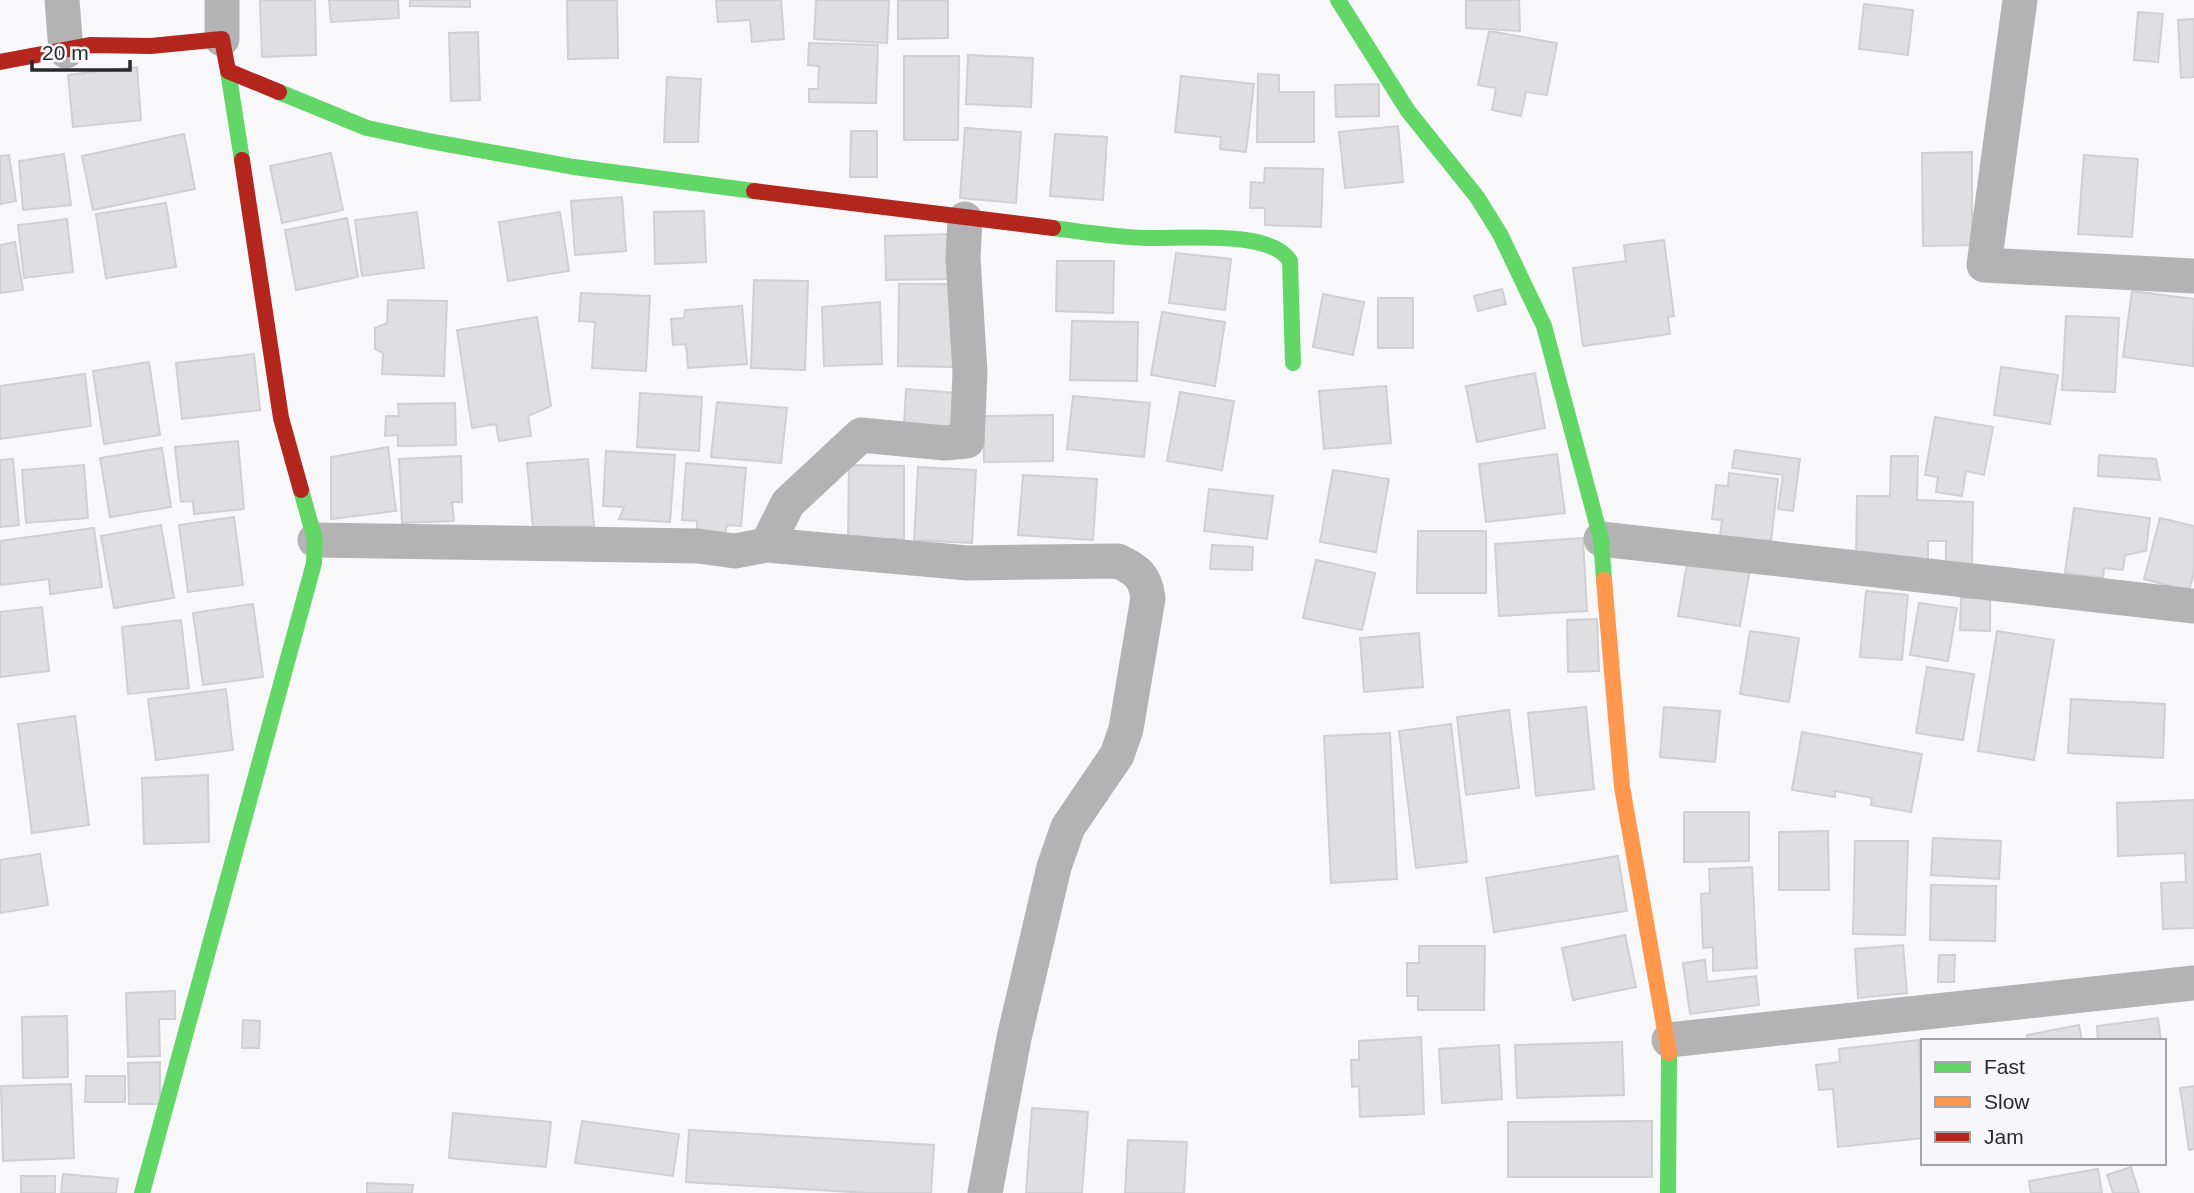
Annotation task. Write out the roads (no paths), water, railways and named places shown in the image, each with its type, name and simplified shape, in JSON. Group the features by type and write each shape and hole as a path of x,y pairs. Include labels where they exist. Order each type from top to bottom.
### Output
{"street":[{"path":"62,0 66,51"},
{"path":"142,1193 314,563 315,540 281,418 225,55 222,0"},
{"path":"1338,0 1408,111 1477,197 1500,234 1544,326 1601,540 1622,788 1668,1040 1668,1193"},
{"path":"2020,0 1984,265 2194,275"},
{"path":"0,62 90,45 150,46 225,55 367,128 429,141 574,167 965,219 1143,237 1202,237 1266,244 1284,251 1290,265 1293,362"},
{"path":"767,545 788,503 861,435 945,443 967,441 970,373 963,258 965,219"},
{"path":"315,540 698,546 735,551 767,545 968,563 1118,561 1139,571 1146,583 1148,598 1126,729 1118,755 1068,827 1054,867 1014,1038 985,1193"},
{"path":"1601,540 2194,606"},
{"path":"1668,1040 2194,983"}]}
